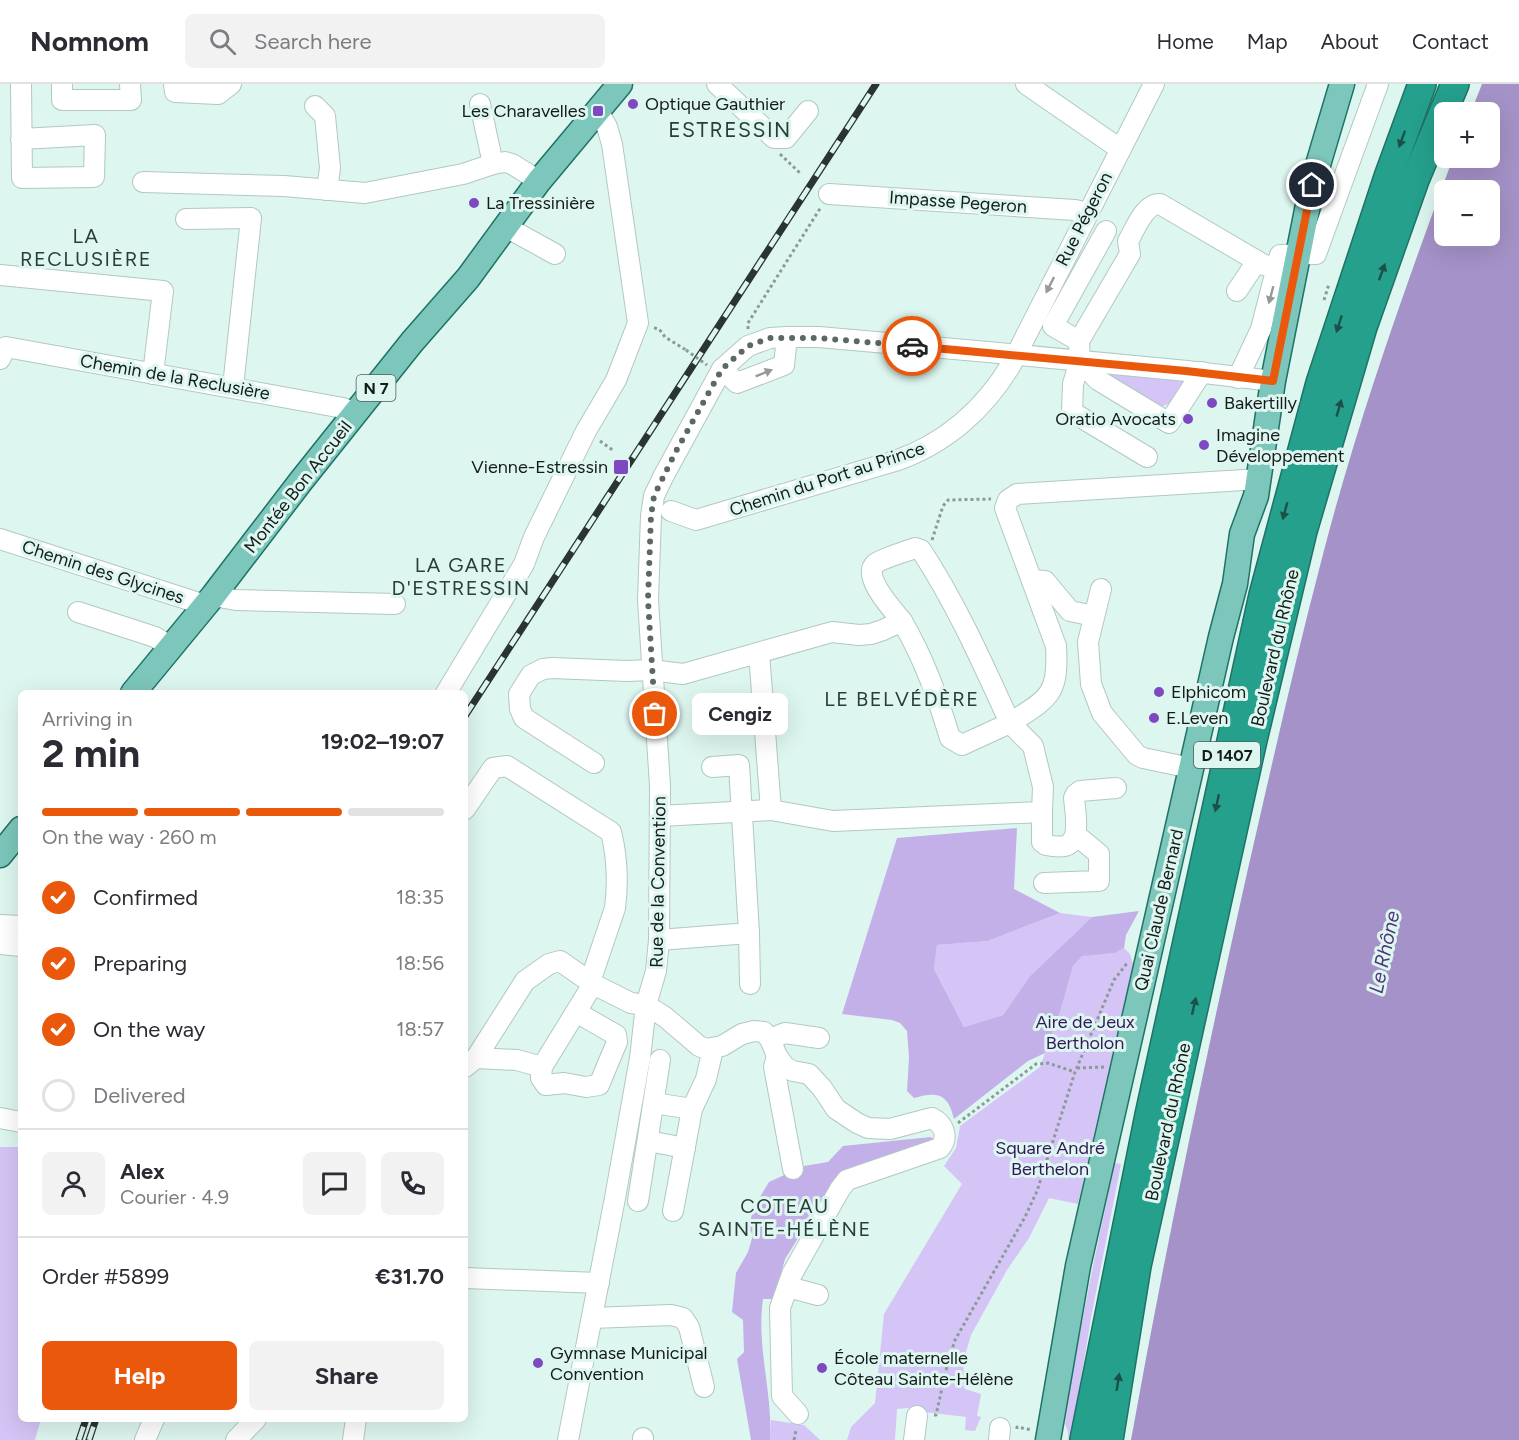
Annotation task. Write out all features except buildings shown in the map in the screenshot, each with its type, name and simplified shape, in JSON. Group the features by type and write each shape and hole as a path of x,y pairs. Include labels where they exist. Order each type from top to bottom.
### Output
{"highway":[{"name":"Boulevard du Rhône","path":"1084,1440 1149,1115 1263,595 1320,383 1388,177 1422,84"},
{"name":"Boulevard du Rhône","path":"1108,1440 1137,1266 1253,740 1303,531 1363,327 1415,180 1455,84"}],"main road":[{"name":"Montée Bon Accueil","path":"135,690 209,601 412,342 468,278 539,181 620,84"},
{"name":"Quai Claude Bernard","path":"1049,1437 1078,1266 1235,584 1242,534 1260,479 1273,381 1312,185 1342,84"}],"street":[{"path":"21,84 21,139"},
{"path":"62,84 62,100 131,100 130,84"},
{"path":"174,84 175,92 218,94 231,84"},
{"path":"717,84 774,138 786,138 808,111"},
{"path":"1026,84 1120,150"},
{"name":"Rue Pégeron","path":"1016,355 1154,84"},
{"path":"1238,378 1261,329 1280,255 1316,254 1378,84"},
{"path":"480,104 493,164"},
{"path":"315,106 325,116 330,168 327,190"},
{"path":"448,690 524,564 534,537 576,452 616,380 638,323 612,144 607,127 597,111"},
{"path":"142,182 284,186 365,193 463,174 493,164 512,164 539,181"},
{"name":"Impasse Pegeron","path":"829,194 1075,210 1106,231 1128,241"},
{"path":"1147,457 1072,412 1073,384 1079,351 1130,254 1128,241 1148,208 1160,204 1264,265 1277,267"},
{"path":"186,219 251,218 233,387"},
{"path":"506,227 555,254"},
{"path":"1106,231 1053,326 1079,351 1098,380 1169,423 1202,372"},
{"path":"1237,291 1257,261"},
{"path":"0,275 164,291 153,374"},
{"path":"715,367 738,383 784,365 787,337"},
{"path":"748,346 770,338 787,337 830,338 1016,355 1079,351 1238,378 1273,381"},
{"name":"Rue de la Convention","path":"568,1440 640,1058 646,1005 656,971 659,940 660,786 648,600 651,516 654,496 715,367 748,346"},
{"name":"Chemin de la Reclusière","path":"2,350 233,387 343,408 355,413"},
{"name":"Chemin du Port au Prince","path":"671,511 696,520 919,453 933,445 980,408 999,385 1016,355"},
{"path":"1116,788 1080,791 1074,798 1076,835 1070,843 1063,847 1046,845 1042,842 1043,787 1033,746 1010,723 975,646 943,584 921,550 915,548 876,563 871,570 872,578 879,591 902,621 920,653 938,696 950,738 962,745 1010,723 1043,702 1052,691 1058,670 1056,646 1005,508 1008,500 1017,494 1260,479"},
{"name":"Chemin des Glycines","path":"0,539 209,601 395,604"},
{"path":"1032,580 1045,581 1070,611 1094,616"},
{"path":"1101,589 1088,642 1091,684 1102,713 1137,755 1191,768"},
{"path":"78,612 155,637 171,647"},
{"path":"594,763 524,717 518,702 519,694 531,675 543,669 651,670 683,674 832,632 871,634 902,621"},
{"path":"759,653 771,810"},
{"path":"712,766 739,765 750,984"},
{"path":"468,804 494,768 507,766 611,832 615,853 615,908 592,976 593,984 576,1012 542,1068 542,1078 546,1085 564,1083 586,1087 599,1085 617,1042 616,1035 576,1012"},
{"path":"660,816 771,810 833,821 1042,813"},
{"path":"1044,883 1099,881 1099,854 1076,835"},
{"path":"0,925 18,926"},
{"path":"659,940 749,933"},
{"path":"0,945 18,946"},
{"path":"471,1062 525,981 549,964 560,961 593,984 632,1004 646,1005 706,1049 722,1046 741,1034 754,1031 764,1032 785,1067 809,1074 836,1109 868,1128 890,1129 932,1118 942,1126 945,1142 940,1148 847,1180 792,1274 780,1308 782,1396 797,1419"},
{"path":"793,1169 774,1067 774,1048 785,1033 819,1038"},
{"path":"673,1211 692,1109 706,1079 713,1049"},
{"path":"471,1062 517,1060 542,1068"},
{"path":"638,1201 660,1060"},
{"path":"654,1104 692,1109"},
{"path":"0,1118 18,1121"},
{"path":"648,1141 685,1148"},
{"path":"468,1278 599,1283"},
{"path":"788,1287 818,1295"},
{"path":"592,1318 670,1315 683,1318 689,1327 704,1387"},
{"path":"914,1440 917,1416"},
{"path":"146,1440 153,1422"},
{"path":"236,1440 253,1422"},
{"path":"353,1440 356,1422"}],"path":[{"path":"748,346 748,323 829,194"},
{"path":"665,337 715,367"},
{"path":"921,550 933,539 943,506 948,500 1008,500"},
{"path":"917,1416 936,1415 955,1340 1025,1217 1037,1191 1076,1070 1118,975 1131,959 1151,949"},
{"path":"945,1133 1036,1064 1048,1063 1076,1070 1123,1066"},
{"path":"794,1440 797,1419"},
{"path":"1000,1434 1017,1430 1017,1427 1049,1437"}],"green space":[{"path":"1098,372 1190,380 1173,403 1162,406 1160,412"},
{"path":"1060,913 1092,917 1030,976 1003,1015 964,1027 934,969 937,945 988,941"},
{"path":"1124,948 1130,954 1133,964 1078,1204 1049,1198 1029,1238 1007,1270 971,1335 963,1362 965,1389 981,1394 977,1416 981,1417 975,1431 965,1430 966,1417 917,1411 918,1407 897,1409 895,1440 847,1440 851,1427 875,1403 884,1314 962,1184 944,1166 956,1148 960,1126 1040,1067 1061,1009 1073,966 1082,955 1115,953"},
{"path":"0,1147 18,1147 18,1422 40,1422 35,1440 0,1440"},
{"path":"1115,1163 1121,1164 1091,1318 1071,1440 1068,1440 1065,1424 1072,1375"},
{"path":"771,1420 804,1425 820,1440 770,1440"}],"shaded area":[{"path":"1017,828 1014,889 1060,913 988,941 937,945 934,969 964,1027 1003,1015 1030,976 1092,917 1139,911 1126,935 1124,948 1115,953 1082,956 1073,966 1045,1053 1028,1061 954,1119 949,1104 941,1096 930,1095 914,1098 907,1091 909,1057 907,1031 900,1023 842,1014 897,838"},
{"path":"931,1137 933,1139 929,1143 849,1169 838,1175 785,1259 774,1299 763,1299 761,1317 770,1440 751,1440 737,1359 744,1352 743,1320 732,1312 736,1273 748,1252 753,1235 749,1229 753,1208 769,1182 804,1166 828,1162 843,1146"}],"water":[{"name":"Le Rhône","path":"1482,84 1519,84 1519,1440 1131,1440 1172,1227 1247,873 1311,601 1365,409 1434,211 1434,246 1500,246 1500,180 1445,180 1449,168 1500,168 1500,102 1475,102"}],"railway":[{"path":"468,711 876,84"},
{"path":"79,1440 85,1422"},
{"path":"89,1440 95,1422"}],"way so far":[{"path":"655,714 648,634 651,516 654,496 722,369 748,346 770,338 819,338 912,346"}],"place":[{"name":"Optique Gauthier","path":"633,104"},
{"name":"Les Charavelles","path":"598,111"},
{"name":"La Tressinière","path":"474,203"},
{"name":"Bakertilly","path":"1212,403"},
{"name":"Oratio Avocats","path":"1188,419"},
{"name":"Imagine Développement","path":"1204,445"},
{"name":"Vienne-Estressin","path":"621,467"},
{"name":"Elphicom","path":"1159,692"},
{"name":"Cengiz","path":"655,714"},
{"name":"E.Leven","path":"1154,718"},
{"name":"Gymnase Municipal Convention","path":"538,1363"},
{"name":"École maternelle Côteau Sainte-Hélène","path":"822,1368"}],"district":[{"name":"ESTRESSIN","path":"730,129"},
{"name":"LA RECLUSIÈRE","path":"86,248"},
{"name":"LA GARE D'ESTRESSIN","path":"461,576"},
{"name":"LE BELVÉDÈRE","path":"902,699"},
{"name":"COTEAU SAINTE-HÉLÈNE","path":"785,1218"}],"route":[{"path":"912,346 1273,381 1312,185"}],"park label":[{"name":"Aire de Jeux Bertholon","path":"1085,1032"},
{"name":"Square André Berthelon","path":"1050,1158"}]}
